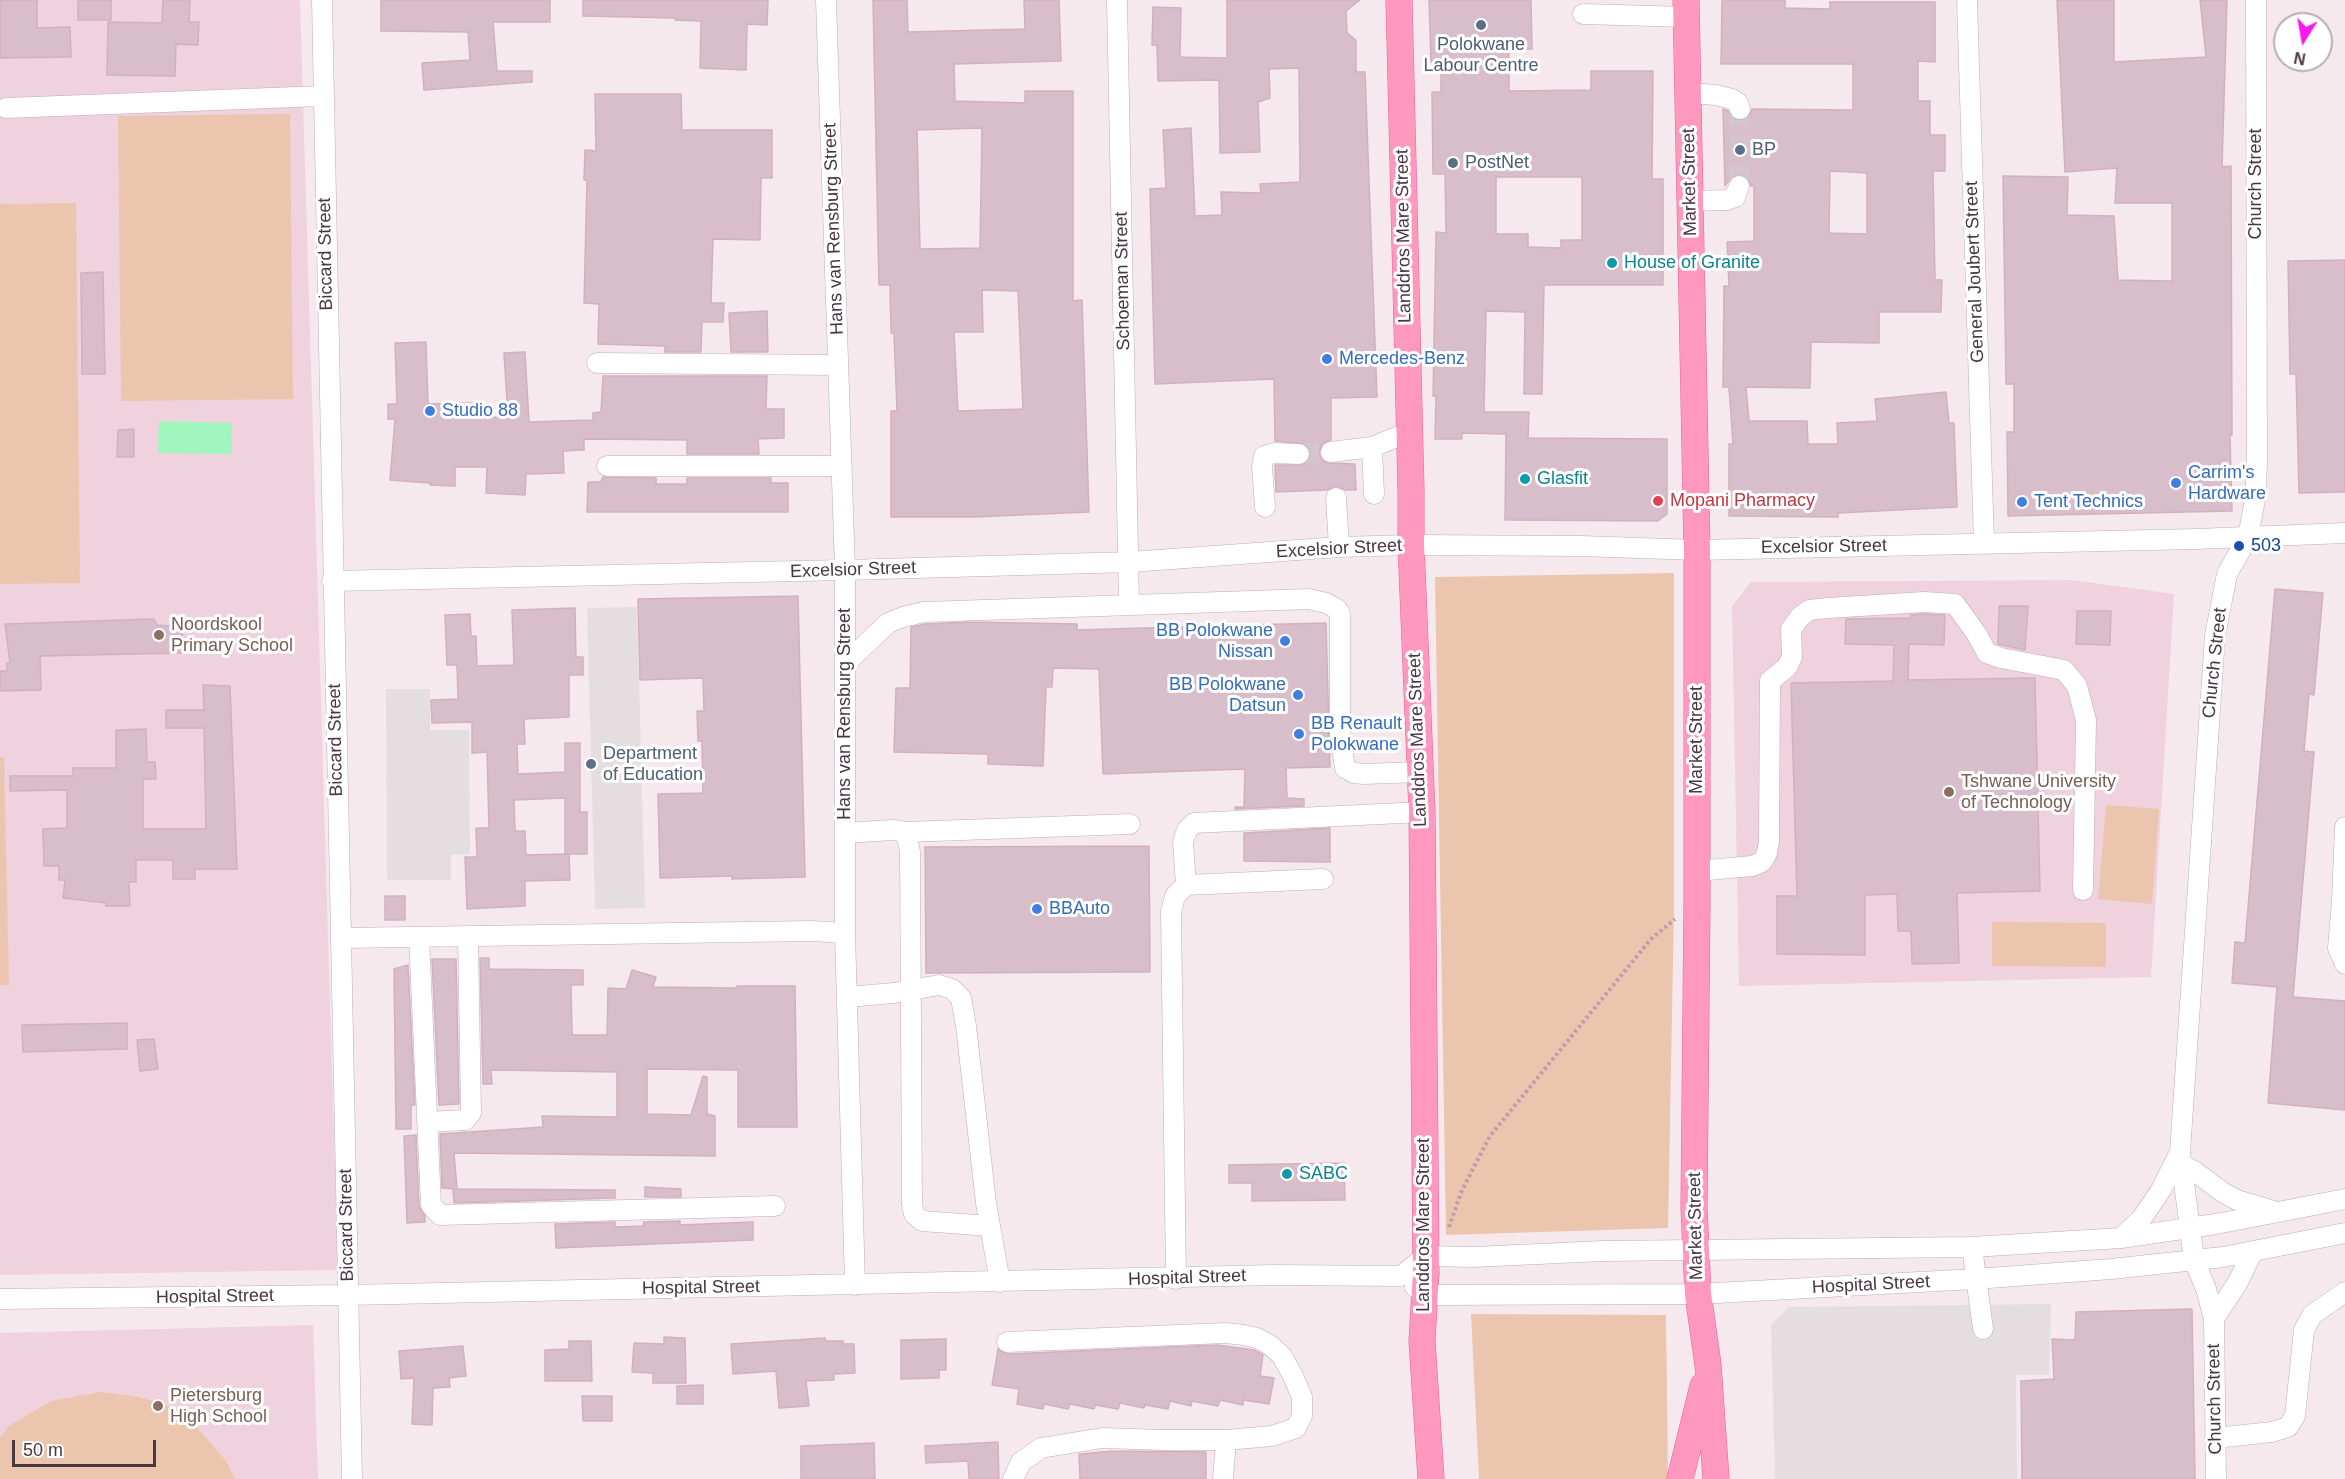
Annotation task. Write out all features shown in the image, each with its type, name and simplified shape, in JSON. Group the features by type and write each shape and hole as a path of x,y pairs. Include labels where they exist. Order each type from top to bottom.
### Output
{"main road":[{"name":"Landdros Mare Street","path":"1399,0 1411,545 1422,812 1426,1256 1422,1341 1431,1479"},
{"name":"Market Street","path":"1687,8 1696,550 1697,902 1694,1208 1698,1294 1708,1365 1716,1479"},
{"path":"1680,1479 1708,1365"}],"street":[{"name":"Biccard Street","path":"322,0 352,1479"},
{"name":"Hans van Rensburg Street","path":"826,0 846,570 845,933 855,1285"},
{"name":"Schoeman Street","path":"1117,0 1130,561 1129,603"},
{"name":"General Joubert Street","path":"1967,0 1983,544"},
{"name":"Church Street","path":"2216,1479 2214,1319 2206,1288 2194,1260 2180,1158 2215,636 2227,574 2248,537 2255,500 2257,466 2256,0"},
{"path":"1583,14 1687,8"},
{"path":"1688,93 1716,95 1732,99 1738,103 1740,109"},
{"path":"6,108 323,96"},
{"path":"1690,201 1727,200 1735,197 1739,186"},
{"path":"597,363 838,365"},
{"path":"1331,452 1372,447 1408,432"},
{"path":"1372,447 1374,494"},
{"path":"1265,507 1262,466 1264,456 1274,453 1299,454"},
{"path":"607,466 842,466"},
{"path":"1336,498 1339,547"},
{"name":"Excelsior Street","path":"333,581 846,570 1130,561 1339,547 1411,545 1581,546 1696,550 2345,533"},
{"path":"845,664 888,623 924,612 1129,603 1309,599 1326,603 1337,609 1340,614 1341,751 1345,768 1354,773 1364,774 1419,772"},
{"path":"1697,871 1752,866 1762,862 1767,854 1770,681 1787,667 1792,657 1791,629 1800,617 1809,610 1924,602 1955,604 1976,633 1986,653 2064,670 2077,686 2086,720 2083,890"},
{"path":"1186,885 1183,842 1187,830 1194,823 1422,812"},
{"path":"845,833 1130,824"},
{"path":"2345,827 2343,901 2338,924 2338,948 2345,964"},
{"path":"906,832 910,852 909,989 914,1214 922,1221 990,1226"},
{"path":"1176,1279 1171,912 1175,896 1186,885 1323,879"},
{"path":"341,938 812,931 845,933"},
{"path":"428,1122 465,1120 471,1113 468,936"},
{"path":"419,937 431,1205 440,1215 775,1206"},
{"path":"847,997 894,993 939,985 952,989 961,998 990,1226 1000,1282"},
{"path":"2180,1158 2224,1193 2237,1200 2277,1212"},
{"name":"Church Street","path":"2121,1238 2138,1225 2180,1158"},
{"name":"Hospital Street","path":"1426,1256 1474,1257 1603,1251 1972,1248 2121,1238 2345,1199"},
{"name":"Hospital Street","path":"1425,1295 1698,1294 1975,1279 2194,1260 2345,1233"},
{"path":"1972,1248 1983,1329"},
{"name":"Church Street","path":"2214,1319 2238,1282 2253,1251"},
{"path":"1425,1295 1401,1275 1426,1256"},
{"name":"Hospital Street","path":"0,1299 348,1295 1176,1279 1275,1275 1401,1275"},
{"path":"2215,1438 2272,1432 2288,1426 2295,1416 2304,1330 2312,1315 2345,1292"},
{"path":"1007,1342 1226,1333 1257,1338 1270,1344 1282,1356 1302,1398 1302,1416 1296,1428 1272,1436 1226,1440 1102,1438 1041,1449 1021,1462 1013,1479"},
{"path":"1223,1479 1226,1440"}],"path":[{"path":"1426,1256 1446,1235 1462,1190 1490,1136 1651,939 1697,902"}],"shaded area":[{"name":"Noordskool Primary School","path":"0,0 300,0 338,1270 0,1275"},
{"path":"290,114 293,399 121,401 118,116"},
{"path":"76,203 80,583 0,584 0,204"},
{"path":"159,421 232,423 231,454 158,453"},
{"path":"1674,573 1674,906 1668,1228 1446,1235 1435,577"},
{"name":"Tshwane University of Technology","path":"2072,580 2174,594 2151,977 1739,986 1732,606 1751,582"},
{"path":"637,607 645,908 595,909 587,608"},
{"path":"386,689 430,689 430,730 469,730 470,854 451,855 451,880 387,880"},
{"path":"0,757 4,757 9,985 0,985"},
{"path":"2106,805 2159,809 2152,904 2098,899"},
{"path":"1992,922 2106,923 2106,967 1992,966"},
{"path":"2051,1304 2049,1375 2016,1375 2017,1479 1775,1479 1771,1325 1789,1307"},
{"path":"1471,1314 1666,1315 1668,1479 1479,1479"},
{"name":"Pietersburg High School","path":"313,1325 318,1479 0,1479 0,1333"},
{"path":"100,1392 139,1397 182,1410 226,1461 235,1479 0,1479 0,1438 9,1426 51,1401"}],"building":[{"path":"0,0 37,0 37,28 70,27 71,57 0,58"},
{"path":"78,0 111,0 111,20 78,20"},
{"path":"163,0 190,0 189,22 199,22 198,45 176,44 175,76 107,75 108,22 162,23"},
{"path":"381,0 550,0 550,22 493,22 497,71 532,71 532,82 424,90 422,63 470,60 468,32 381,31"},
{"path":"583,0 768,0 767,25 747,24 746,70 700,68 701,21 675,20 676,18 583,16"},
{"path":"873,0 907,0 908,32 1025,29 1024,0 1059,0 1061,61 954,64 955,101 1025,103 1025,91 1073,91 1073,301 1082,300 1089,512 974,517 891,517 891,411 897,411 894,333 891,333 890,285 879,285","holes":["982,128 980,248 920,249 917,130","982,290 1018,291 1023,409 958,411 954,332 983,332"]},
{"path":"1227,0 1360,0 1346,11 1347,33 1356,40 1356,72 1365,72 1377,397 1331,398 1331,440 1323,443 1319,453 1322,460 1327,463 1355,464 1356,490 1345,490 1336,486 1327,490 1276,492 1275,465 1304,465 1311,454 1305,444 1275,441 1274,379 1155,384 1150,189 1166,188 1163,130 1191,128 1195,216 1222,215 1221,192 1261,193 1260,184 1300,182 1299,68 1269,69 1270,98 1258,102 1260,152 1220,153 1219,80 1158,81 1157,45 1152,45 1153,7 1181,8 1180,57 1227,58"},
{"path":"1429,0 1531,0 1532,49 1509,50 1509,91 1591,90 1591,71 1653,71 1652,179 1663,179 1663,285 1544,285 1542,394 1524,394 1525,312 1486,311 1484,412 1529,412 1528,438 1667,439 1667,514 1658,521 1505,520 1506,434 1462,433 1462,439 1435,439 1436,396 1433,396 1436,232 1446,233 1445,174 1433,174 1432,92 1441,92 1441,62 1431,62","holes":["1496,177 1582,177 1582,240 1561,240 1561,248 1528,247 1528,234 1496,234"]},
{"path":"1722,0 1785,0 1785,8 1830,9 1830,2 1935,2 1935,62 1918,61 1918,101 1930,101 1930,135 1945,135 1945,171 1933,171 1935,280 1942,280 1941,312 1879,312 1879,343 1811,342 1810,388 1746,387 1749,421 1807,421 1808,444 1838,444 1837,423 1877,421 1875,399 1946,392 1949,423 1954,423 1957,507 1838,513 1838,517 1729,516 1729,444 1733,444 1729,387 1723,387 1724,286 1729,286 1727,242 1754,241 1754,186 1751,186 1748,178 1737,174 1731,177 1725,186 1723,109 1738,121 1749,117 1752,109 1853,110 1853,64 1721,64","holes":["1830,171 1867,173 1867,234 1829,233"]},
{"path":"2057,0 2114,0 2114,62 2206,57 2200,0 2227,0 2222,167 2231,166 2232,511 2008,516 2007,432 2014,432 2014,384 2006,384 2003,176 2068,177 2067,215 2114,216 2118,280 2172,281 2172,203 2115,203 2117,168 2065,172"},
{"path":"595,94 681,94 682,130 772,130 772,178 761,178 760,240 713,239 711,303 724,303 723,322 702,322 701,352 665,352 665,346 598,344 599,304 584,303 587,180 584,180 585,150 596,151"},
{"path":"2345,260 2345,492 2299,493 2296,374 2290,374 2288,261"},
{"path":"103,272 105,374 82,374 81,273"},
{"path":"767,311 768,352 731,352 729,313"},
{"path":"426,342 428,404 472,403 472,416 508,418 504,353 525,352 529,422 593,420 593,413 601,412 603,376 767,376 766,409 784,409 784,438 758,439 759,454 687,454 687,440 584,439 584,450 563,451 564,473 526,474 525,495 486,493 487,467 455,467 455,486 390,480 395,419 388,419 388,404 397,404 395,343"},
{"path":"134,429 134,457 117,457 118,430"},
{"path":"603,477 656,478 656,484 687,484 687,478 771,478 771,483 788,483 788,512 587,512 588,482 601,482"},
{"path":"2275,589 2323,593 2314,695 2309,694 2304,751 2314,752 2293,997 2345,1001 2345,1110 2268,1103 2277,987 2232,983 2235,942 2245,943"},
{"path":"798,596 805,877 660,878 658,794 703,793 702,741 698,741 697,711 704,711 703,678 640,680 638,599"},
{"path":"1999,606 2028,606 2025,650 1998,644"},
{"path":"575,608 576,657 583,657 583,675 569,675 569,717 524,719 525,744 517,744 518,774 565,772 565,743 580,743 580,812 587,812 587,854 569,854 570,880 525,881 525,906 467,909 465,857 477,857 476,828 489,828 487,752 472,753 472,722 432,723 431,700 458,699 457,665 447,665 445,615 470,614 471,636 476,636 477,666 514,665 512,610","holes":["565,798 565,854 569,854 526,855 525,831 515,831 514,800"]},
{"path":"2077,611 2111,611 2110,645 2076,644"},
{"path":"1911,615 1945,615 1944,645 1909,644 1908,680 2035,678 2040,891 1957,893 1959,963 1912,964 1911,931 1898,931 1897,894 1865,895 1865,955 1777,954 1777,896 1797,896 1791,683 1893,681 1894,645 1845,644 1846,619 1910,618"},
{"path":"154,619 157,625 182,627 183,653 40,656 41,690 0,691 0,671 7,671 7,663 10,663 5,624"},
{"path":"969,622 1077,624 1077,630 1209,626 1209,636 1243,635 1243,625 1326,623 1330,767 1286,768 1287,798 1304,799 1304,806 1235,809 1235,807 1244,807 1245,769 1103,774 1099,669 1053,668 1052,687 1046,687 1043,766 988,764 988,754 894,752 896,688 910,688 911,627"},
{"path":"203,685 230,686 237,869 195,869 195,879 173,879 173,860 136,860 136,882 129,882 130,906 106,906 106,903 63,898 65,880 59,880 59,866 44,866 43,829 67,828 67,790 10,791 10,776 73,776 73,768 116,768 116,730 146,729 147,762 155,762 156,779 143,779 143,829 206,829 204,728 166,728 166,710 204,710"},
{"path":"1330,828 1330,862 1244,861 1244,833"},
{"name":"BBAuto","path":"1149,846 1150,972 926,973 925,847"},
{"path":"385,896 405,896 405,920 385,920"},
{"path":"480,958 489,958 489,969 583,970 583,985 571,985 572,1035 607,1035 608,988 626,989 632,970 656,977 653,987 795,986 797,1127 738,1127 738,1070 647,1069 647,1114 691,1115 703,1076 707,1077 707,1114 715,1116 715,1156 454,1153 457,1189 615,1190 615,1198 454,1203 453,1189 442,1188 440,1134 543,1127 542,1116 617,1117 617,1072 491,1070 492,1084 483,1084"},
{"path":"432,959 456,959 459,1104 439,1105"},
{"path":"408,965 415,1105 411,1105 411,1129 396,1129 394,969"},
{"path":"127,1023 127,1049 23,1052 22,1025"},
{"path":"154,1039 158,1069 140,1071 137,1040"},
{"path":"416,1135 419,1206 425,1216 425,1222 407,1223 404,1136"},
{"name":"SABC","path":"1344,1163 1345,1200 1252,1201 1252,1183 1229,1183 1229,1165"},
{"path":"645,1187 681,1189 681,1197 645,1197"},
{"path":"680,1221 680,1225 753,1222 753,1240 556,1248 555,1224 615,1222 615,1227 643,1226 644,1222"},
{"path":"2192,1309 2195,1479 2022,1479 2021,1381 2054,1379 2052,1339 2075,1340 2076,1312"},
{"path":"664,1337 685,1338 686,1383 653,1383 653,1373 632,1372 634,1343 664,1344"},
{"path":"825,1338 826,1341 843,1341 843,1344 854,1344 855,1373 834,1374 834,1380 806,1381 809,1406 779,1408 776,1371 733,1374 731,1344"},
{"path":"946,1339 946,1370 939,1370 939,1378 901,1379 901,1340"},
{"path":"569,1341 591,1341 592,1381 545,1381 545,1350 569,1349"},
{"path":"1217,1345 1254,1350 1263,1355 1260,1376 1274,1378 1269,1404 1243,1400 1243,1405 1220,1400 1218,1406 1192,1401 1191,1406 1170,1401 1168,1409 1145,1405 1144,1408 1120,1403 1118,1409 1095,1405 1094,1409 1070,1404 1068,1409 1044,1404 1043,1409 1017,1404 1019,1389 992,1385 998,1349 1007,1354"},
{"path":"463,1346 466,1376 449,1378 450,1387 433,1388 432,1425 412,1424 414,1378 401,1379 399,1351"},
{"path":"703,1385 703,1404 677,1404 677,1386"},
{"path":"582,1396 612,1396 612,1421 583,1421"},
{"path":"998,1442 999,1479 969,1479 968,1461 926,1463 925,1446"},
{"path":"874,1443 875,1479 801,1479 801,1446"},
{"path":"1113,1451 1206,1452 1206,1479 1080,1479 1079,1454"}],"tunnel":[{"path":"1739,186 1740,109"},
{"path":"1299,454 1331,452"}],"place":[{"name":"Polokwane Labour Centre","path":"1481,25"},
{"name":"BP","path":"1740,150"},
{"name":"PostNet","path":"1453,163"},
{"name":"House of Granite","path":"1612,263"},
{"name":"Mercedes-Benz","path":"1327,359"},
{"name":"Studio 88","path":"430,411"},
{"name":"Glasfit","path":"1525,479"},
{"name":"Carrim's Hardware","path":"2176,483"},
{"name":"Mopani Pharmacy","path":"1658,501"},
{"name":"Tent Technics","path":"2022,502"},
{"name":"503","path":"2239,546"},
{"name":"Noordskool Primary School","path":"159,635"},
{"name":"BB Polokwane Nissan","path":"1285,641"},
{"name":"BB Polokwane Datsun","path":"1298,695"},
{"name":"BB Renault Polokwane","path":"1299,734"},
{"name":"Department of Education","path":"591,764"},
{"name":"Tshwane University of Technology","path":"1949,792"},
{"name":"BBAuto","path":"1037,909"},
{"name":"SABC","path":"1287,1174"},
{"name":"Pietersburg High School","path":"158,1406"}]}
